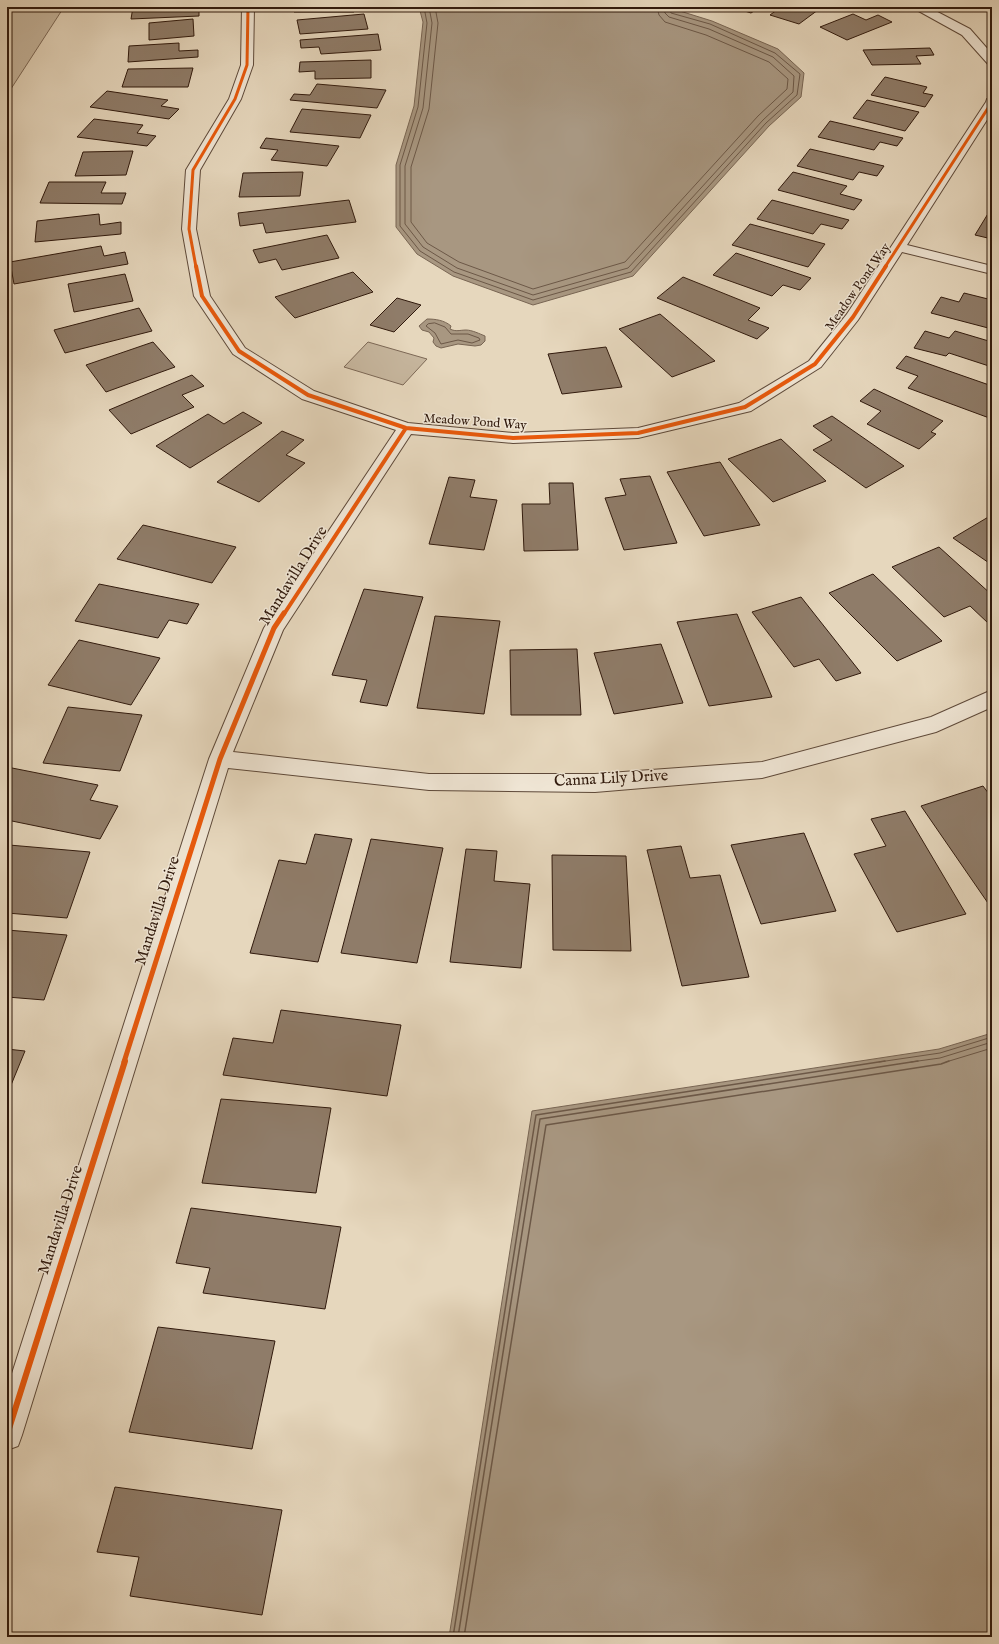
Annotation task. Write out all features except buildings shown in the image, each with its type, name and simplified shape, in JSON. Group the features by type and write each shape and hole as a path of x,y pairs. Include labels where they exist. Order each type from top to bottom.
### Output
{"street":[{"name":"Meadow Pond Way","path":"248,7 248,65 236,99 193,170 189,229 202,296 239,351 308,395 406,428 513,438 638,433 745,407 815,364 853,317 992,102"},
{"path":"919,7 966,32 992,61"},
{"path":"899,247 992,270"},
{"name":"Mandavilla Drive","path":"7,1435 220,759 274,628 406,428"},
{"name":"Canna Lily Drive","path":"220,759 429,782 595,783 762,770 936,724 992,698"}],"shaded area":[{"path":"7,7 64,7 7,95"},
{"path":"368,342 427,359 403,385 344,367"}],"water":[{"path":"419,7 667,7 712,21 778,49 804,73 801,97 769,126 633,276 533,305 453,276 417,254 396,227 396,165 414,106 423,22"},
{"path":"427,319 445,322 451,326 450,329 452,330 468,330 476,332 485,336 485,341 481,345 475,346 458,344 441,348 436,346 433,342 434,338 429,332 422,330 419,326"},
{"path":"992,1033 992,1637 449,1637 532,1111 939,1049"}],"cycle path":[{"path":"248,7 247,65 235,99 193,170 189,229 202,296 239,351 308,395 406,428 513,438 638,433 745,407 815,364 853,317 992,102"},
{"path":"7,1435 220,759 274,628 406,428"}]}
